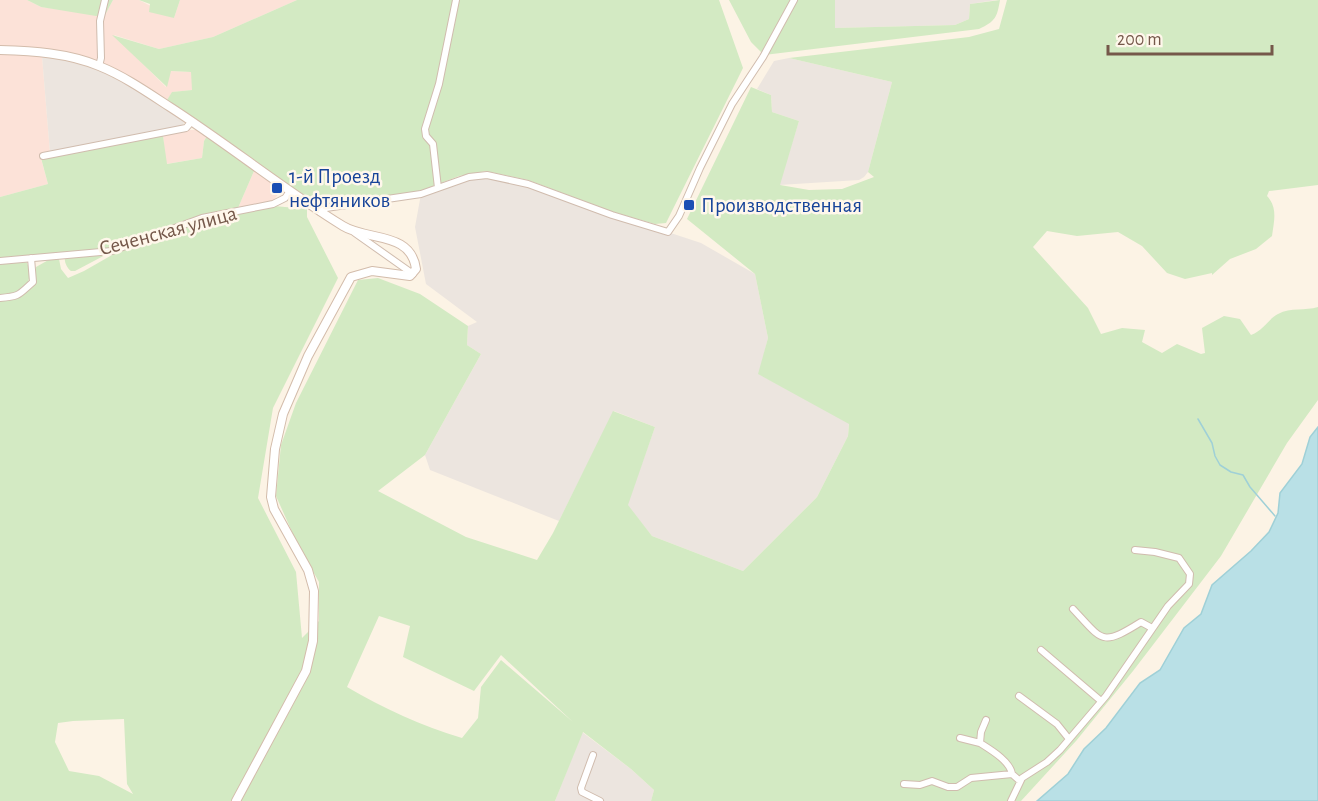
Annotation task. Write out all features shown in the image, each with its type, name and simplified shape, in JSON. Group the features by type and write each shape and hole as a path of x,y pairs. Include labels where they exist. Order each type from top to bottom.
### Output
{"street":[{"path":"99,66 101,58 100,21 105,0"},
{"path":"438,188 433,144 426,136 425,129 439,84 456,0"},
{"path":"320,212 326,208 409,197 470,177 498,176 668,232 679,216 732,104 763,57 794,0"},
{"path":"0,50 49,53 99,66 137,86 192,121 320,212 413,274"},
{"path":"43,156 186,128 192,121"},
{"name":"Сеченская улица","path":"0,261 112,250 202,218 273,204 285,198 290,191"},
{"path":"236,801 306,671 311,652 314,591 308,570 279,520 271,498 275,449 283,414 308,356 351,277 363,272 404,276 413,274 416,269 415,261 410,253 399,243 378,236 352,232"},
{"path":"0,298 15,297 23,293 33,282 31,258"},
{"path":"1011,801 1020,781 1032,770 1047,762 1101,701 1168,606 1189,584 1190,574 1179,558 1135,550"},
{"path":"1073,609 1098,635 1110,638 1119,636 1141,622 1152,628"},
{"path":"1041,650 1101,701"},
{"path":"1019,696 1056,724 1069,739"},
{"path":"980,743 981,732 986,720"},
{"path":"960,738 980,743 990,749 1020,781"},
{"path":"593,755 581,788 582,792 600,801"},
{"path":"904,784 920,785 932,781 948,787 957,787 971,778 1012,774"}],"shaded area":[{"path":"0,0 27,0 41,7 105,15 113,0 139,0 174,18 180,0 297,0 213,37 159,49 114,35 166,87 170,71 192,72 192,90 173,92 167,100 139,82 89,58 59,51 0,47"},
{"path":"835,0 996,0 970,4 969,19 955,25 835,28"},
{"path":"0,53 42,56 50,153 40,155 48,184 0,197"},
{"path":"42,56 58,58 100,70 137,90 182,119 184,123 182,126 50,153"},
{"path":"789,58 892,82 868,172 864,177 859,180 779,185 799,121 772,112 771,95 757,89 774,61"},
{"path":"196,130 207,136 204,141 202,158 166,164 163,136"},
{"path":"254,171 280,189 280,192 272,202 238,208"},
{"path":"498,176 701,243 755,274 768,338 759,374 849,423 848,436 817,497 743,571 652,536 627,505 655,427 614,411 559,521 430,470 425,455 481,354 467,345 468,326 477,322 426,284 415,227 421,194 469,177"},
{"path":"582,732 631,769 654,790 651,801 555,801"}],"green space":[{"path":"27,0 113,0 105,15 96,16 41,7"},
{"path":"139,0 180,0 174,18 149,12 150,4"},
{"path":"297,0 719,0 743,68 666,223 655,224 613,212 528,180 486,171 459,176 420,191 334,204 316,203 167,100 172,92 192,90 191,72 171,71 167,87 112,35 159,49 213,37"},
{"path":"729,0 835,0 835,28 955,25 969,19 970,4 1000,0 995,18 979,29 764,55 751,42"},
{"path":"1007,0 1318,0 1318,185 1269,191 1267,196 1273,205 1274,215 1272,236 1256,249 1230,259 1212,275 1212,273 1185,279 1167,273 1142,246 1118,232 1077,236 1047,231 1033,247 1088,308 1101,334 1122,328 1145,330 1142,342 1162,353 1177,344 1201,354 1205,353 1202,328 1224,316 1240,319 1251,335 1283,312 1318,307 1318,400 1287,443 1221,556 1076,741 1021,801 651,801 654,790 583,732 555,801 0,801 0,300 16,299 33,287 36,267 52,258 59,259 61,269 68,278 119,251 203,221 274,206 307,209 307,217 338,278 273,408 258,498 296,572 302,638 319,621 319,582 297,543 276,496 281,445 296,403 358,280 378,278 420,294 468,326 467,345 481,354 425,455 378,491 466,537 537,560 553,533 613,411 655,427 628,505 652,536 743,571 817,497 848,436 849,424 758,374 768,338 755,274 687,219 751,87 771,95 772,112 799,121 780,185 809,190 842,189 874,177 868,172 892,82 789,58 969,37 999,29","holes":["379,616 410,626 403,657 474,691 501,655 573,722 501,660 481,687 478,718 462,738 418,722 361,695 347,687","124,719 127,784 133,794 99,776 69,771 55,742 58,723"]},
{"path":"163,136 167,164 202,158 204,141 207,136 254,171 238,208 111,249 0,259 0,197 48,184 41,158"},
{"path":"109,253 75,271 70,270 65,261 65,257"},
{"path":"23,261 27,263 30,274 23,292 0,297 0,263"}],"water":[{"path":"1318,427 1318,801 1037,801 1068,774 1084,749 1106,728 1140,683 1160,670 1184,628 1201,614 1212,585 1269,532 1278,513 1280,493 1302,464 1310,437"}],"waterway":[{"path":"1198,419 1212,443 1220,465 1231,472 1243,475 1250,487 1275,516"}],"place":[{"name":"1-й Проезд нефтяников","path":"277,188"},
{"name":"Производственная","path":"689,205"}]}
